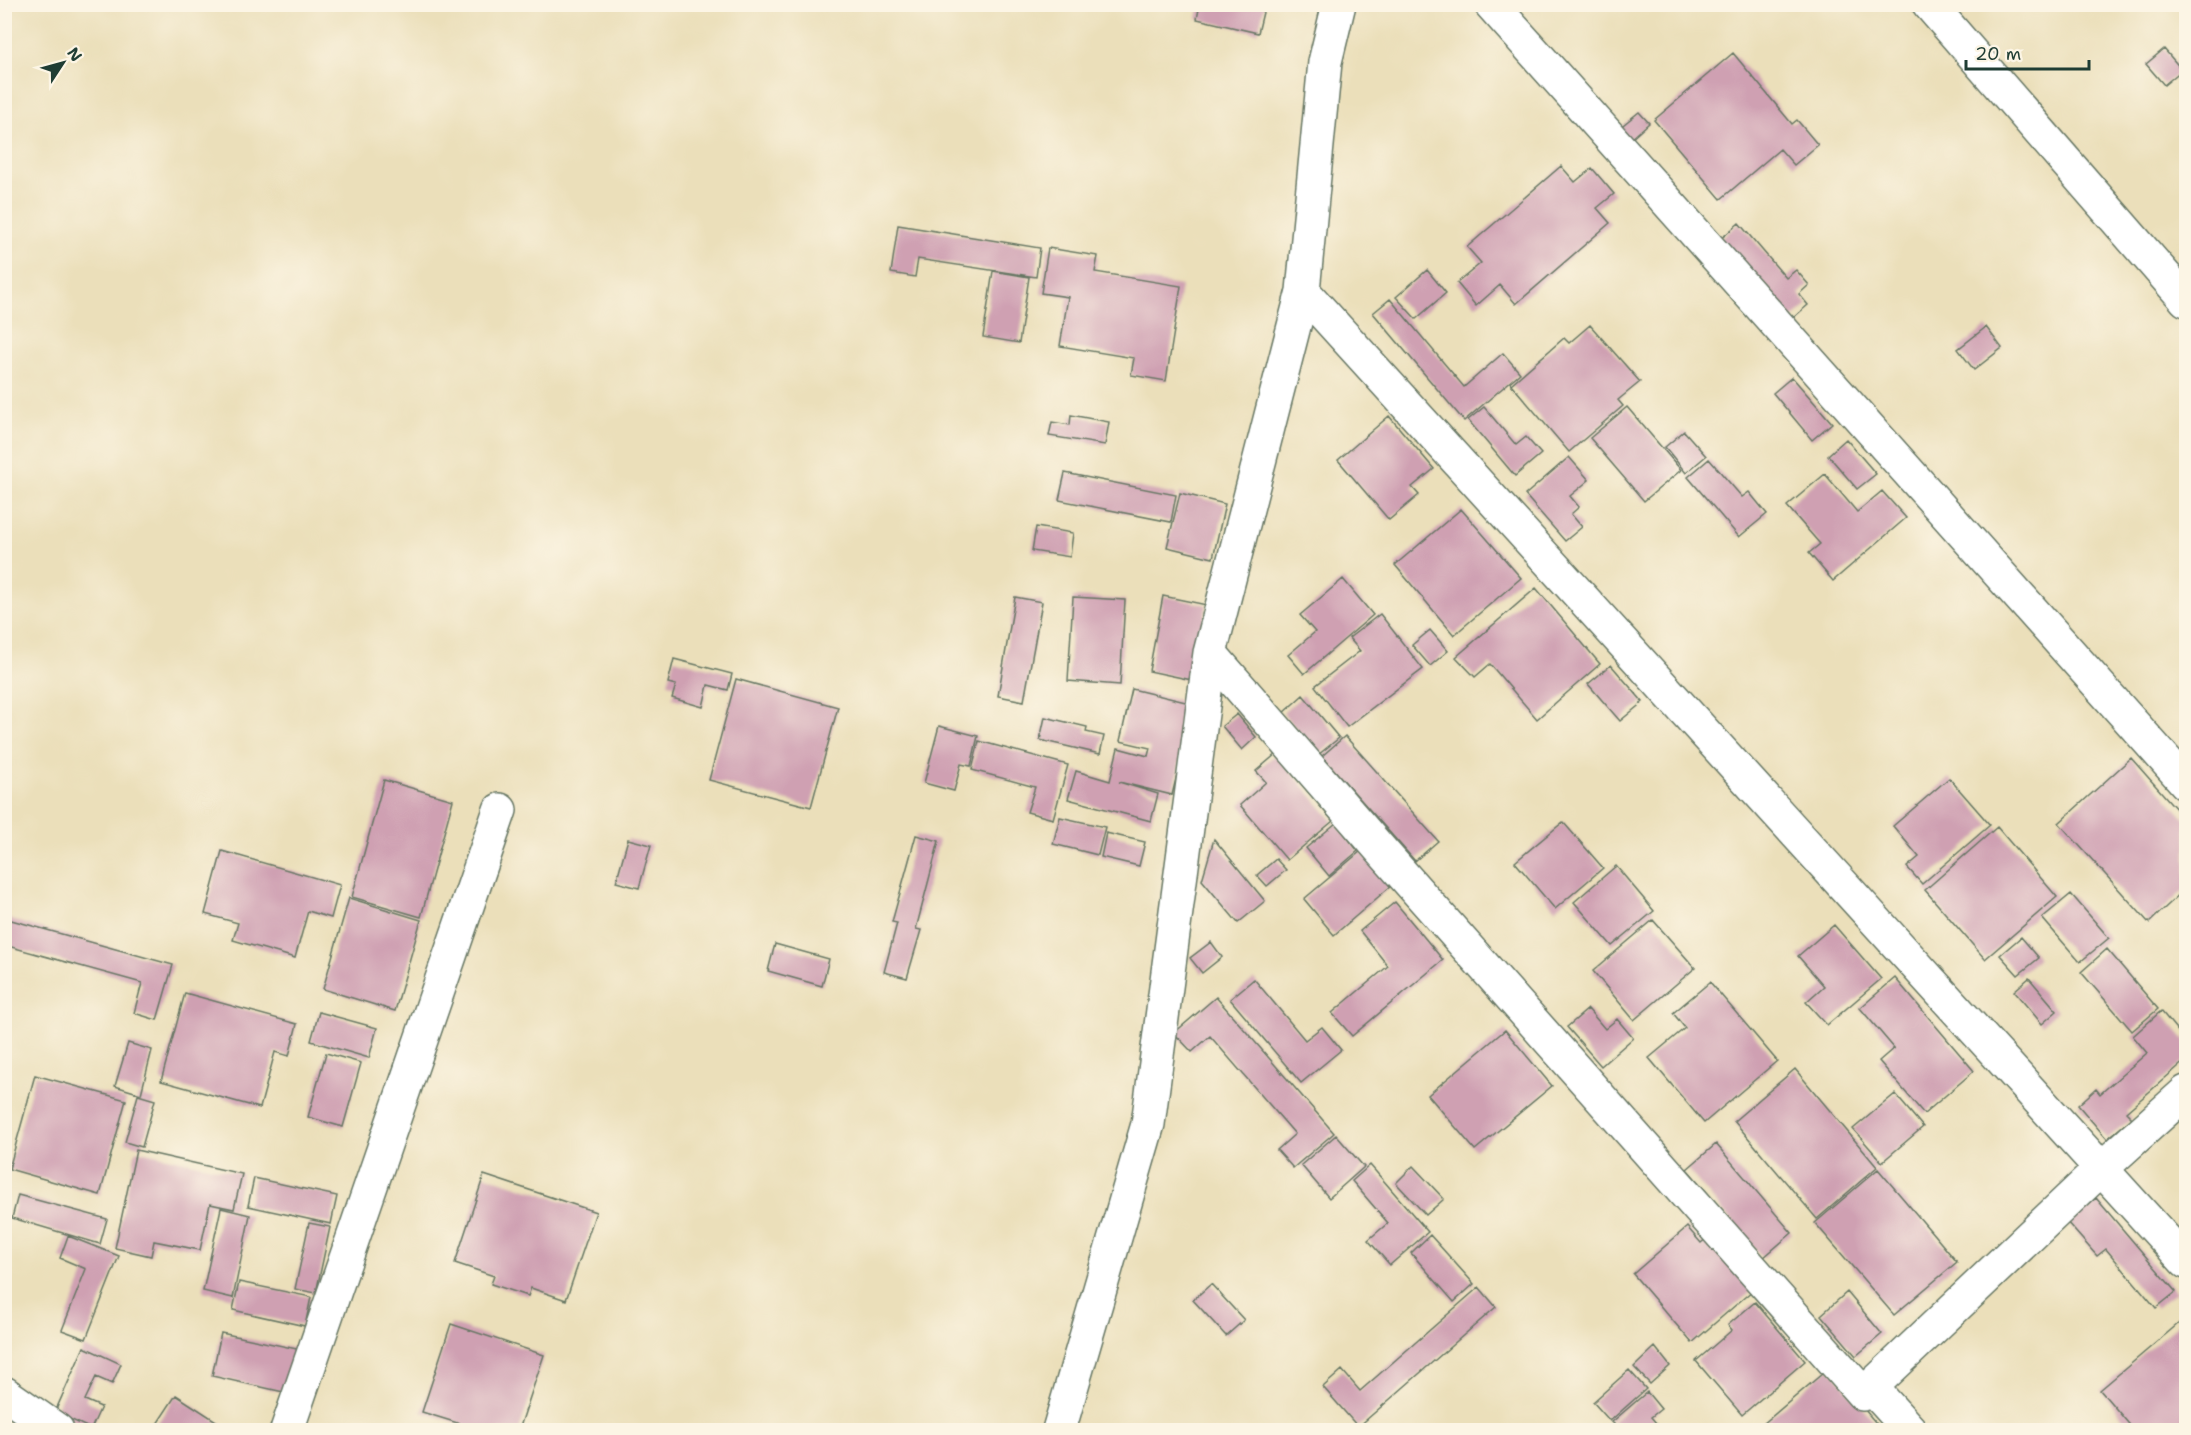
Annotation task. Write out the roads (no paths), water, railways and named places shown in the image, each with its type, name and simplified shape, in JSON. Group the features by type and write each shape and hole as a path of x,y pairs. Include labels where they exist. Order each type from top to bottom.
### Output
{"street":[{"path":"1059,1431 1148,1124 1210,654 1303,291 1325,62 1339,4"},
{"path":"1491,4 2187,783"},
{"path":"1929,4 2187,300"},
{"path":"1303,291 2187,1262"},
{"path":"1210,654 1863,1394 2102,1168 2187,1092"},
{"path":"287,1431 500,810"},
{"path":"1871,1387 1910,1431"},
{"path":"4,1393 57,1431"}]}
